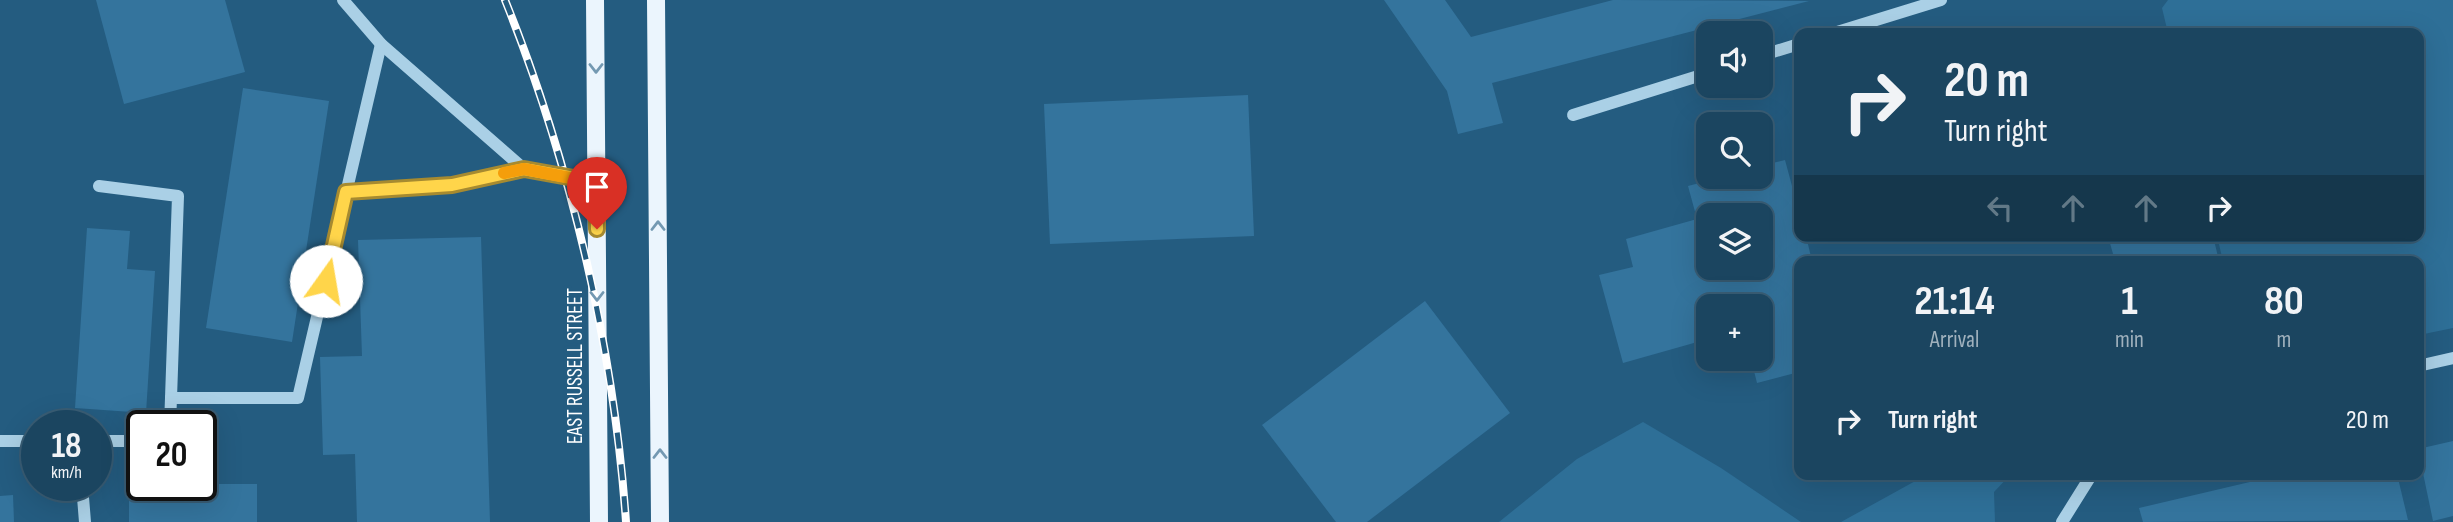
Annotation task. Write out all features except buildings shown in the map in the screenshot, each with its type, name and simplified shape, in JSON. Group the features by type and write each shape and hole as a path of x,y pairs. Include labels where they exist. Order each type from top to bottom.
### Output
{"main road":[{"name":"EAST RUSSELL STREET","path":"595,0 599,522"},
{"path":"656,0 660,522"}],"lane":[{"path":"343,0 381,44 524,169"},
{"path":"1850,28 1941,0"},
{"path":"171,398 298,398 381,44"},
{"path":"1773,52 1794,46"},
{"path":"1573,115 1696,77"},
{"path":"346,192 452,185 524,169 596,182"},
{"path":"99,186 178,196 171,410"},
{"path":"2424,365 2453,358"},
{"path":"0,441 21,441"},
{"path":"2062,522 2088,480"},
{"path":"83,501 85,522"}],"shaded area":[{"path":"2168,0 2453,0 2453,328 2424,334 2424,256 2222,256 2218,242 2424,242 2424,28 2167,28 2162,8"},
{"path":"1643,422 1721,468 1801,522 1499,522 1577,459"},
{"path":"1917,480 2005,480 1994,492 1995,522 1841,522"}],"railway":[{"path":"505,0 550,125 585,256 611,390 626,522"}],"slow traffic":[{"path":"504,173 524,169 581,180"}],"route":[{"path":"326,281 346,192 452,185 524,169 596,182 597,229"}]}
